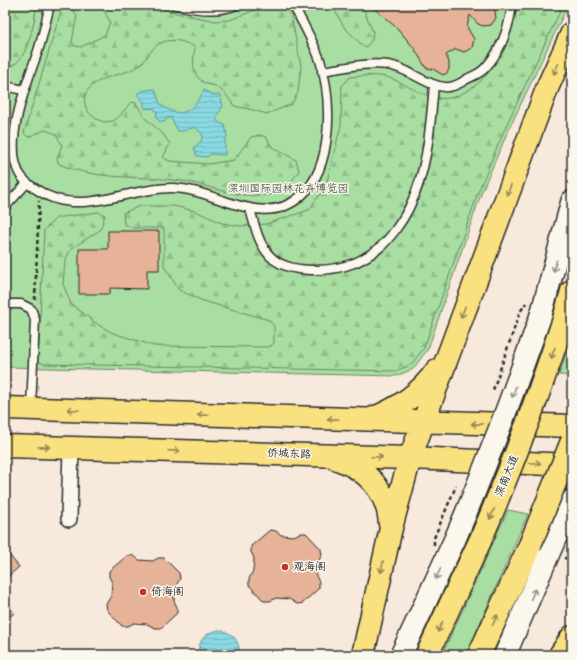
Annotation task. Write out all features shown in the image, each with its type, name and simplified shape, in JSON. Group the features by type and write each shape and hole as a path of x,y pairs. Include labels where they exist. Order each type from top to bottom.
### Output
{"main road":[{"path":"363,655 390,528 410,458 548,86 572,33"},
{"path":"401,655 455,539 482,476 512,397 540,315 572,201"},
{"name":"深南大道","path":"426,655 480,541 505,483 538,399 572,291"},
{"path":"366,420 388,412 419,391 447,356"},
{"path":"5,408 572,426"},
{"path":"479,655 530,545 572,441"},
{"name":"侨城东路","path":"5,446 324,455 572,465"},
{"path":"324,455 344,461 358,468 370,478 378,487 386,502 390,528"},
{"path":"505,655 558,552 572,500"},
{"path":"560,655 572,637"}],"street":[{"path":"69,519 71,448"}],"lane":[{"path":"50,5 38,51 24,90 16,128 14,150 16,165 20,175 27,183 39,192 53,198 69,202 88,203 149,190 173,188 195,192 250,209 270,210 288,205 302,195 315,179 323,160 327,137 328,113 320,61 309,35 293,5"},
{"path":"175,5 188,8 210,9 236,5"},
{"path":"322,71 374,64 389,65 407,71 434,84 446,87 458,84 484,69 498,51 506,32 512,5"},
{"path":"250,209 262,245 271,257 286,265 302,270 327,269 354,263 378,248 394,231 408,209 421,179 428,150 434,84"},
{"path":"5,86 24,90"},
{"path":"5,148 14,150"},
{"path":"5,208 27,183"},
{"path":"5,304 21,304 31,309 35,319 31,409"}],"path":[{"path":"35,319 39,192"},
{"path":"493,390 520,312"},
{"path":"434,538 456,486"},
{"path":"558,552 572,559"}],"green space":[{"name":"深圳国际园林花卉博览园","path":"5,5 568,5 509,129 482,191 428,349 413,369 396,376 5,367"},
{"path":"8,5 37,5 31,32 24,53 13,65 5,66 5,22"},
{"path":"69,5 77,15 72,42 75,46 81,47 105,35 110,22 101,5 152,5 176,13 216,21 230,20 267,5 281,6 291,15 301,66 298,92 292,104 267,114 234,106 221,90 215,86 204,83 196,75 193,62 195,47 184,42 172,40 163,42 155,47 137,67 102,80 90,87 84,99 87,110 95,118 106,122 118,118 131,102 136,103 145,118 163,134 170,144 163,157 169,161 209,164 234,160 251,137 260,135 266,137 272,147 296,160 299,171 296,176 285,188 276,193 255,196 234,193 182,181 119,177 89,173 59,164 57,159 62,145 56,134 45,130 28,137 24,133 61,11"},
{"path":"332,5 362,5 373,32 372,40 365,48 344,27"},
{"path":"517,5 563,5 506,126 479,190 424,348 411,365 395,371 45,364 38,362 44,230 56,218 98,212 105,215 100,230 71,249 65,261 63,284 71,304 100,326 113,333 154,346 269,347 274,343 274,326 269,320 203,301 179,290 164,266 164,228 133,228 124,224 123,213 140,206 174,206 195,211 222,223 240,226 266,224 309,210 326,185 341,125 342,86 350,77 380,76 396,80 431,97 441,99 454,97 475,86 493,67 505,44"},
{"path":"572,336 572,376 559,375"},
{"path":"508,510 528,514 466,655 442,655"}],"water":[{"path":"155,89 160,104 174,112 181,113 191,108 196,103 204,90 213,95 220,95 223,106 216,118 219,123 225,125 227,136 225,140 225,155 211,154 207,157 197,156 194,148 201,141 203,135 195,127 178,131 171,118 167,118 164,122 159,121 156,117 157,112 153,108 146,109 144,107 144,102 137,94 141,91"},
{"path":"219,630 232,635 235,638 239,645 239,655 199,655 199,645 203,638 214,631"}],"building":[{"path":"374,5 494,5 496,18 491,25 483,26 478,24 470,15 467,27 474,39 472,48 464,52 456,49 446,55 449,62 449,69 447,73 443,75 433,69 426,68 414,48 398,29 376,10"},
{"path":"108,231 159,231 159,270 147,270 147,289 110,288 110,294 79,294 79,249 108,249"},
{"name":"观海阁","path":"270,530 276,531 281,535 294,536 300,533 306,533 321,549 322,555 317,563 316,576 319,582 319,588 303,603 297,604 289,599 276,598 270,601 264,601 249,585 249,579 253,571 254,558 251,552 251,546"},
{"path":"5,550 19,567 6,578 9,590 5,599"},
{"name":"倚海阁","path":"128,555 134,556 139,560 153,561 158,558 164,558 179,573 180,579 175,587 174,601 177,607 177,613 161,628 155,628 147,624 134,623 128,626 122,626 107,610 106,604 111,596 112,582 109,577 109,571"},
{"path":"5,602 14,613 5,621"}],"place":[{"name":"观海阁","path":"285,567"},
{"name":"倚海阁","path":"143,592"}]}
